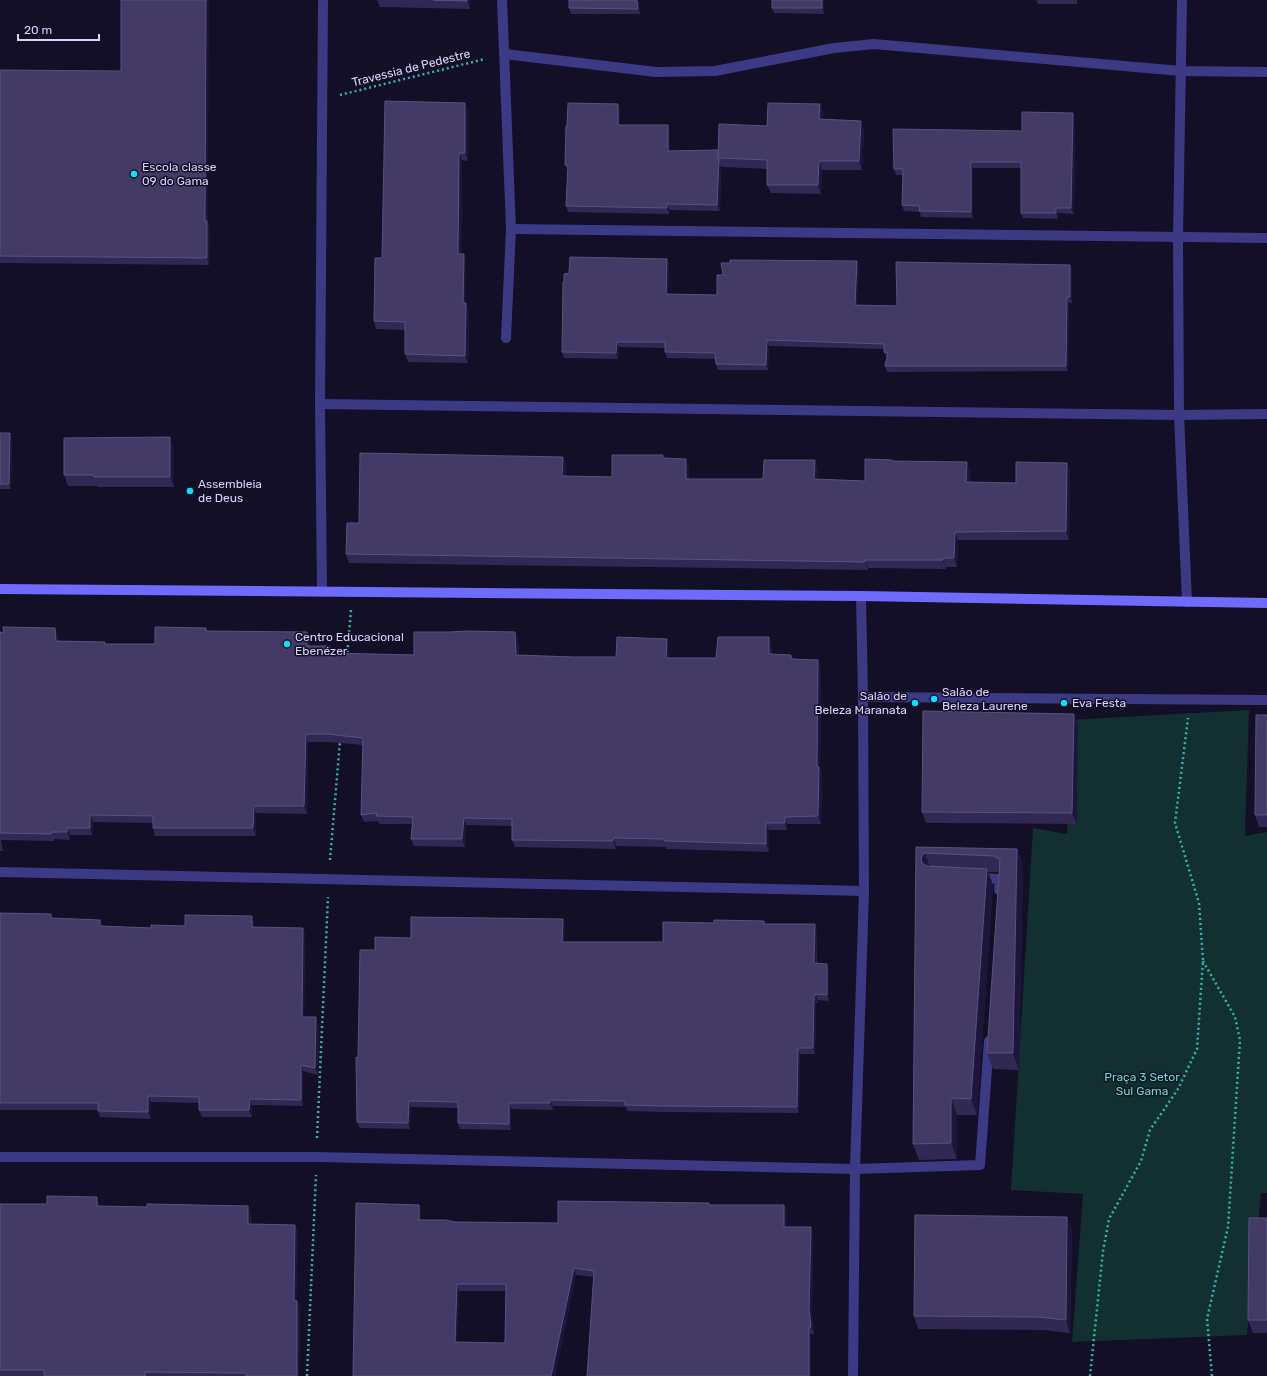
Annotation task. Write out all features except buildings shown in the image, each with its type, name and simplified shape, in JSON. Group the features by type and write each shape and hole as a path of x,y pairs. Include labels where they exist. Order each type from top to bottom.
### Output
{"street":[{"path":"322,592 320,404 323,0"},
{"path":"502,0 511,229 506,338"},
{"path":"1182,0 1178,237 1179,415 1187,602"},
{"path":"505,54 656,72 715,71 834,48 874,44 1180,71 1267,72"},
{"path":"511,229 1267,238"},
{"path":"320,404 1179,415 1267,414"},
{"path":"0,589 861,596 1267,603"},
{"path":"853,1376 855,1169 864,891 861,596"},
{"path":"863,697 1267,700"},
{"path":"0,872 864,891"},
{"path":"964,877 1000,879 998,902"},
{"path":"0,1157 316,1157 855,1169 980,1165 989,1030"}],"path":[{"name":"Travessia de Pedestre","path":"322,99 505,54"},
{"path":"347,661 353,591"},
{"path":"1090,1376 1103,1251 1109,1219 1141,1162 1150,1130 1178,1089 1198,1049 1203,960 1199,903 1175,823 1190,700"},
{"path":"307,1376 329,879 340,739"},
{"path":"1203,960 1235,1017 1240,1040 1228,1227 1207,1319 1212,1376"}],"green space":[{"name":"Praça 3 Setor Sul Gama","path":"1249,710 1245,836 1267,832 1267,1193 1261,1193 1247,1335 1072,1342 1083,1194 1011,1190 1033,828 1067,834 1070,720"}],"place":[{"name":"Escola classe 09 do Gama","path":"134,174"},
{"name":"Assembleia de Deus","path":"190,491"},
{"name":"Centro Educacional Ebenézer","path":"287,644"},
{"name":"Salão de Beleza Laurene","path":"934,699"},
{"name":"Salão de Beleza Maranata","path":"915,703"},
{"name":"Eva Festa","path":"1064,703"}]}
